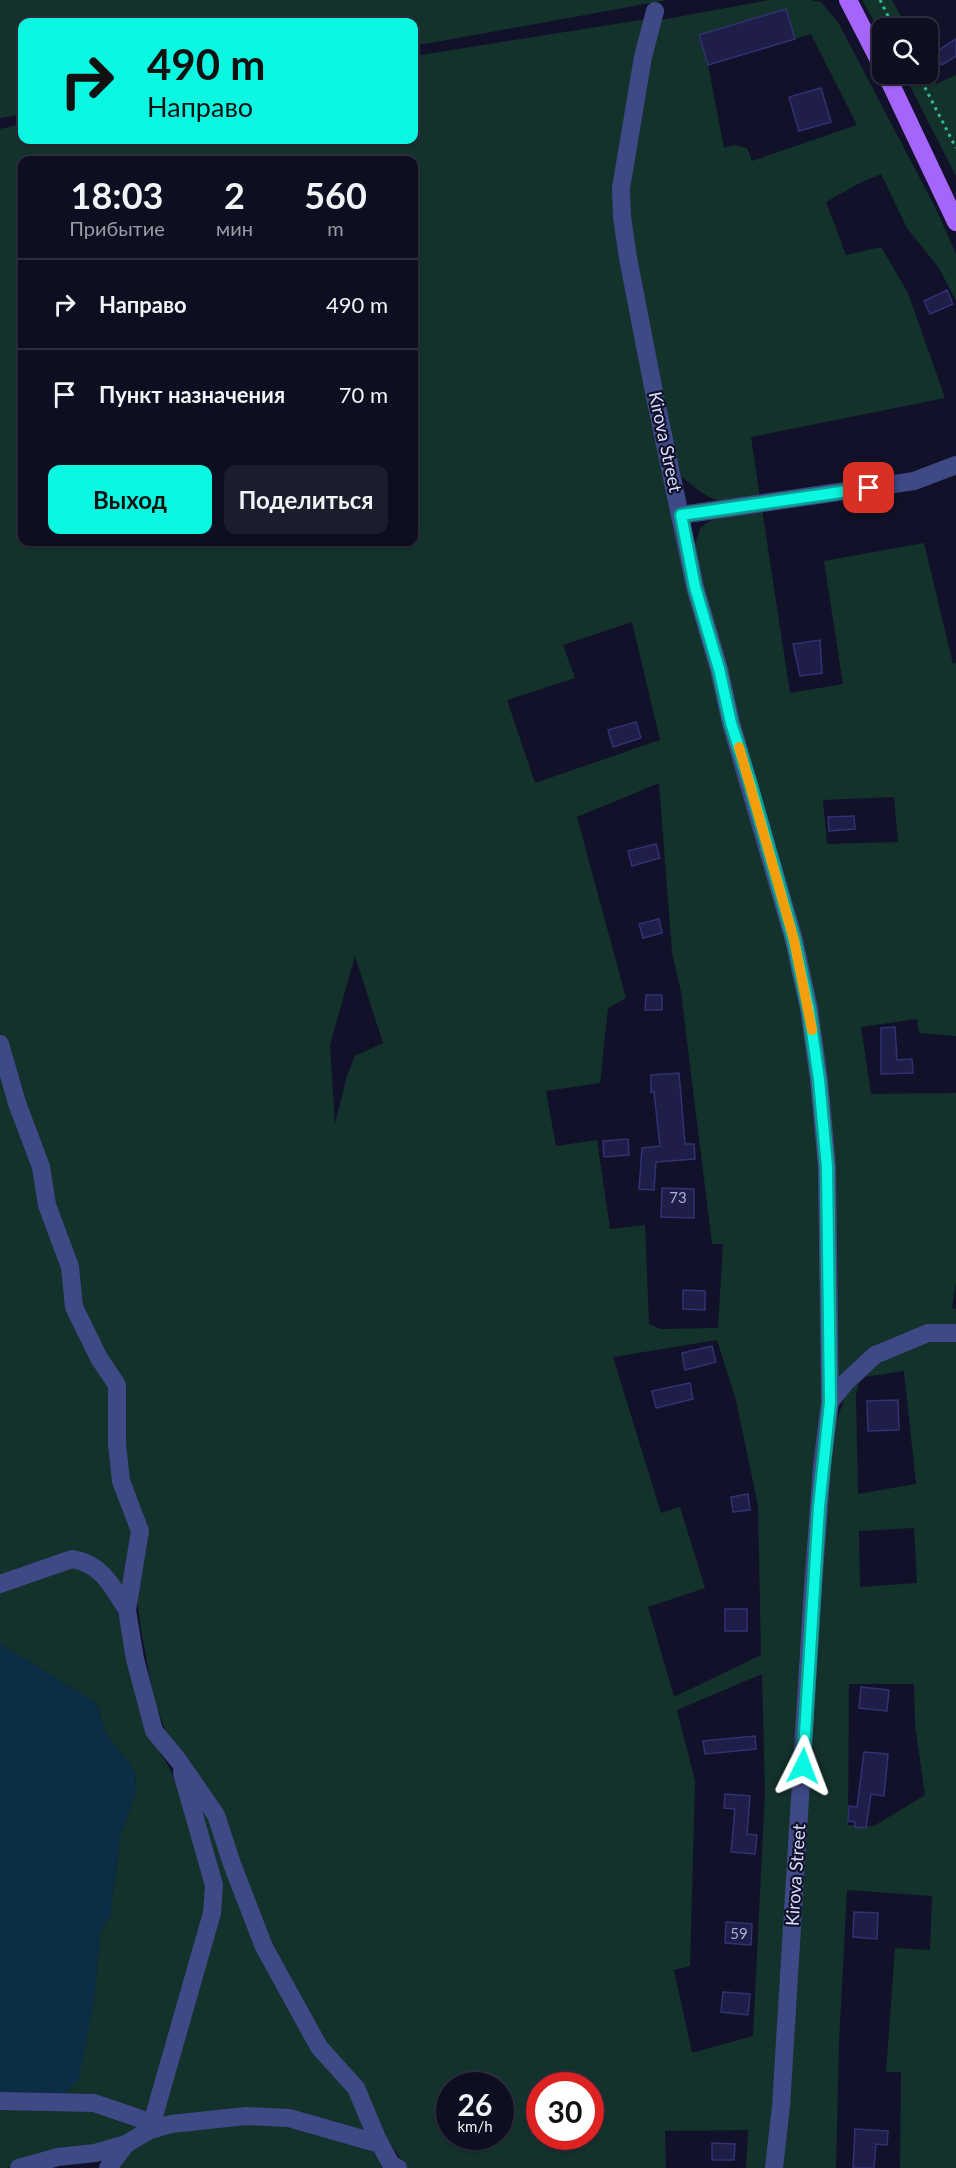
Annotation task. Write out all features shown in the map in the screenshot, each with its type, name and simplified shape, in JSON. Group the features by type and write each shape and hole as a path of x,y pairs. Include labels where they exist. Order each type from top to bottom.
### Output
{"main road":[{"path":"848,0 872,47"},
{"path":"891,84 956,222"}],"street":[{"name":"Kirova Street","path":"655,11 643,57 621,188 622,217 652,381 695,587 719,669 731,723 794,940 809,1010 827,1167 830,1402 822,1466 781,2106 774,2168"},
{"path":"681,515 914,482 956,465"},
{"path":"0,1044 16,1103 41,1167 47,1205 70,1267 74,1307 99,1358 117,1385 117,1444 121,1481 140,1531 127,1610 135,1659 154,1731 178,1760 216,1815 264,1947 319,2048 356,2088 380,2144 391,2164 398,2168"},
{"path":"830,1402 846,1382 875,1355 928,1333 956,1333"},
{"path":"0,1584 72,1559 84,1560 108,1578 127,1610"},
{"path":"150,2130 213,1913 214,1885 178,1760"},
{"path":"0,2101 94,2103 141,2119 150,2130"},
{"path":"19,2168 58,2157 95,2153 126,2144 150,2130 171,2124 246,2116 289,2118 380,2144"},
{"path":"108,2168 126,2144"}],"path":[{"path":"880,0 889,18"},
{"path":"923,84 956,148"}],"green space":[{"path":"0,0 667,0 418,45 418,18 18,18 18,115 0,118"},
{"path":"769,0 821,2 839,24 937,211 956,254 956,301 939,268 907,228 881,174 826,202 846,255 881,247 908,293 945,398 751,437 760,498 717,500 701,492 681,476 631,255 627,188 641,95 661,20","holes":["786,9 795,39 811,34 857,125 752,161 747,148 734,145 724,148 708,65 699,35"]},
{"path":"862,0 892,0 902,18 872,18"},
{"path":"647,19 621,252 787,941 809,1060 821,1165 825,1383 768,2168 746,2168 748,2130 665,2131 666,2168 407,2168 323,2043 266,1941 232,1841 207,1786 168,1738 154,1700 141,1629 136,1591 134,1531 125,1598 95,1561 0,1578 0,129 18,125 18,144 418,144 418,55","holes":["632,622 660,740 535,783 507,700 575,678 563,645","659,783 672,952 681,992 712,1244 723,1244 718,1328 661,1329 649,1324 645,1225 610,1229 597,1140 556,1146 546,1091 600,1083 608,1008 626,998 577,817","355,956 383,1043 355,1056 347,1076 335,1124 330,1045","717,1340 736,1400 758,1506 761,1655 674,1697 648,1607 705,1588 680,1507 661,1513 613,1357","762,1674 765,1794 753,2036 692,2053 674,1970 690,1966 695,1781 677,1710"]},
{"path":"956,75 956,176 909,84 938,84"},
{"path":"762,509 790,693 843,684 824,561 924,543 953,664 956,663 956,1036 919,1033 917,1019 861,1027 871,1094 956,1093 956,1282 952,1308 956,1309 956,1325 920,1329 887,1340 866,1353 833,1380 831,1137 752,769 694,547 701,527 712,520","holes":["894,797 898,842 827,844 823,800"]},
{"path":"956,1338 956,2168 900,2168 901,2072 886,2072 895,1948 930,1950 932,1896 847,1890 839,2043 836,2168 779,2168 832,1432 846,1395 867,1365 903,1344","holes":["904,1371 916,1484 858,1494 856,1395 858,1385 865,1377","914,1528 917,1583 860,1587 859,1531","849,1684 914,1684 915,1725 925,1795 874,1826 848,1825"]},
{"path":"71,1563 107,1585 119,1617 147,1733 168,1765 184,1802 209,1880 209,1908 142,2125 112,2145 29,2158 7,2168 0,2168 0,2095 94,2001 100,1932 110,1917 120,1836 136,1792 135,1771 106,1734 96,1703 0,1644 0,1587"},
{"path":"196,1807 210,1815 242,1907 352,2089 374,2136 287,2114 158,2124 217,1908"},
{"path":"288,2123 376,2151 392,2168 114,2168 126,2152 157,2133 178,2128"}],"water":[{"path":"0,1644 96,1703 106,1734 135,1771 136,1792 120,1836 110,1917 100,1932 94,2001 79,2079 64,2095 0,2095"}],"building":[{"path":"786,9 795,39 708,65 699,35"},
{"path":"956,39 956,56 942,65 938,59 938,50"},
{"path":"821,88 831,122 799,131 789,97"},
{"path":"947,290 953,304 930,314 924,301"},
{"path":"820,640 822,673 800,676 793,644"},
{"path":"636,722 641,738 613,747 608,730"},
{"path":"854,816 855,829 829,831 828,817"},
{"path":"656,844 660,858 632,866 628,851"},
{"path":"659,919 662,933 643,938 639,924"},
{"path":"646,995 662,995 662,1010 645,1010"},
{"path":"895,1027 897,1060 912,1059 913,1073 881,1074 881,1028"},
{"path":"679,1073 685,1144 694,1144 695,1159 656,1162 654,1190 639,1189 642,1148 660,1146 654,1092 651,1092 651,1075"},
{"path":"628,1139 629,1155 604,1157 603,1141"},
{"path":"662,1188 694,1189 694,1218 661,1217"},
{"path":"683,1290 705,1291 705,1310 683,1309"},
{"path":"712,1346 716,1362 685,1370 682,1353"},
{"path":"690,1383 693,1399 656,1408 652,1391"},
{"path":"898,1400 899,1430 868,1431 867,1401"},
{"path":"748,1494 750,1510 733,1512 731,1497"},
{"path":"725,1609 747,1609 747,1631 725,1631"},
{"path":"861,1687 889,1690 887,1711 859,1708"},
{"path":"755,1736 756,1749 705,1754 703,1741"},
{"path":"864,1752 888,1754 884,1796 871,1794 866,1828 855,1827 855,1822 848,1821 849,1806 857,1807"},
{"path":"725,1794 750,1796 747,1834 757,1835 755,1854 731,1852 735,1809 724,1808"},
{"path":"854,1912 878,1913 877,1939 853,1937"},
{"path":"726,1922 752,1924 751,1945 725,1943"},
{"path":"723,1992 750,1994 748,2015 721,2012"},
{"path":"855,2129 888,2131 887,2145 876,2144 874,2168 853,2168"},
{"path":"712,2143 735,2144 734,2160 712,2160"}],"slow traffic":[{"path":"739,747 794,940 812,1030"}],"route":[{"path":"803,1766 813,1587 822,1466 830,1402 827,1167 819,1080 809,1010 794,940 731,723 719,669 695,587 681,515 869,488"}]}
